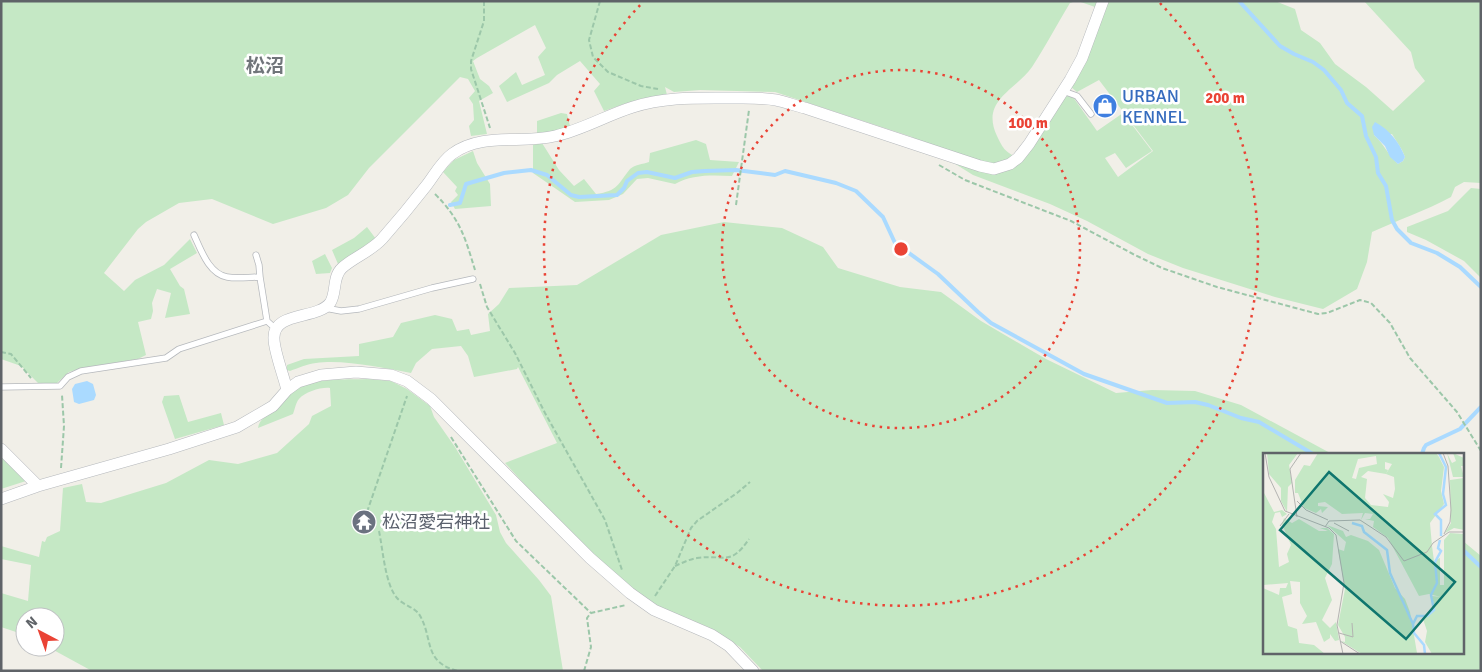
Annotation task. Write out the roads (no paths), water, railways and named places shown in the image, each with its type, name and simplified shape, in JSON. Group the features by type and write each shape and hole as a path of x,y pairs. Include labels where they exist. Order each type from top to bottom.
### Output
{"street":[{"path":"287,390 271,325 325,308 331,301 337,275 342,268 370,250 381,240 442,165 452,155 466,146 493,140 536,139 557,136 631,108 656,101 675,98 750,98 776,100 994,169 1010,164 1018,158 1063,90 1082,58 1103,1"},
{"path":"1,499 38,486 169,449 237,427 273,406 287,390 298,382 321,375 356,372 391,375 411,384 431,399 590,558 630,593 654,610 712,635 729,646 753,671"},
{"path":"1,449 38,486"}],"lane":[{"path":"1063,90 1077,96 1091,114"},
{"path":"194,235 206,261 222,276 228,278 260,277"},
{"path":"1,387 60,386 68,377 81,372 166,358 179,349 271,325 256,255"},
{"path":"325,308 341,311 358,309 432,288 476,280"}],"water":[{"path":"1375,122 1397,141 1405,157 1403,161 1398,164 1390,157 1385,146 1374,135 1372,127"},
{"path":"87,381 93,384 96,395 94,400 79,404 74,402 72,389 75,384"}],"waterway":[{"path":"1239,1 1280,46 1313,62 1324,70 1341,90 1347,103 1362,116 1366,136 1376,157 1378,173 1386,186 1392,220 1397,229 1411,243 1437,253 1460,267 1481,287"},
{"path":"450,205 460,203 466,184 504,173 531,170 547,175 571,195 579,197 617,195 624,188 627,181 638,173 647,172 675,178 692,172 705,171 736,170 775,175 785,171 836,183 856,191 883,217 895,243 938,274 991,323 1084,374 1167,403 1195,402 1241,418 1259,422 1311,453"},
{"path":"1422,453 1426,445 1460,429 1481,407"},
{"path":"1464,551 1481,567"}],"place":[{"name":"URBAN KENNEL","path":"1105,106"},
{"name":"松沼愛宕神社","path":"364,522"}],"district":[{"name":"松沼","path":"265,66"}]}
